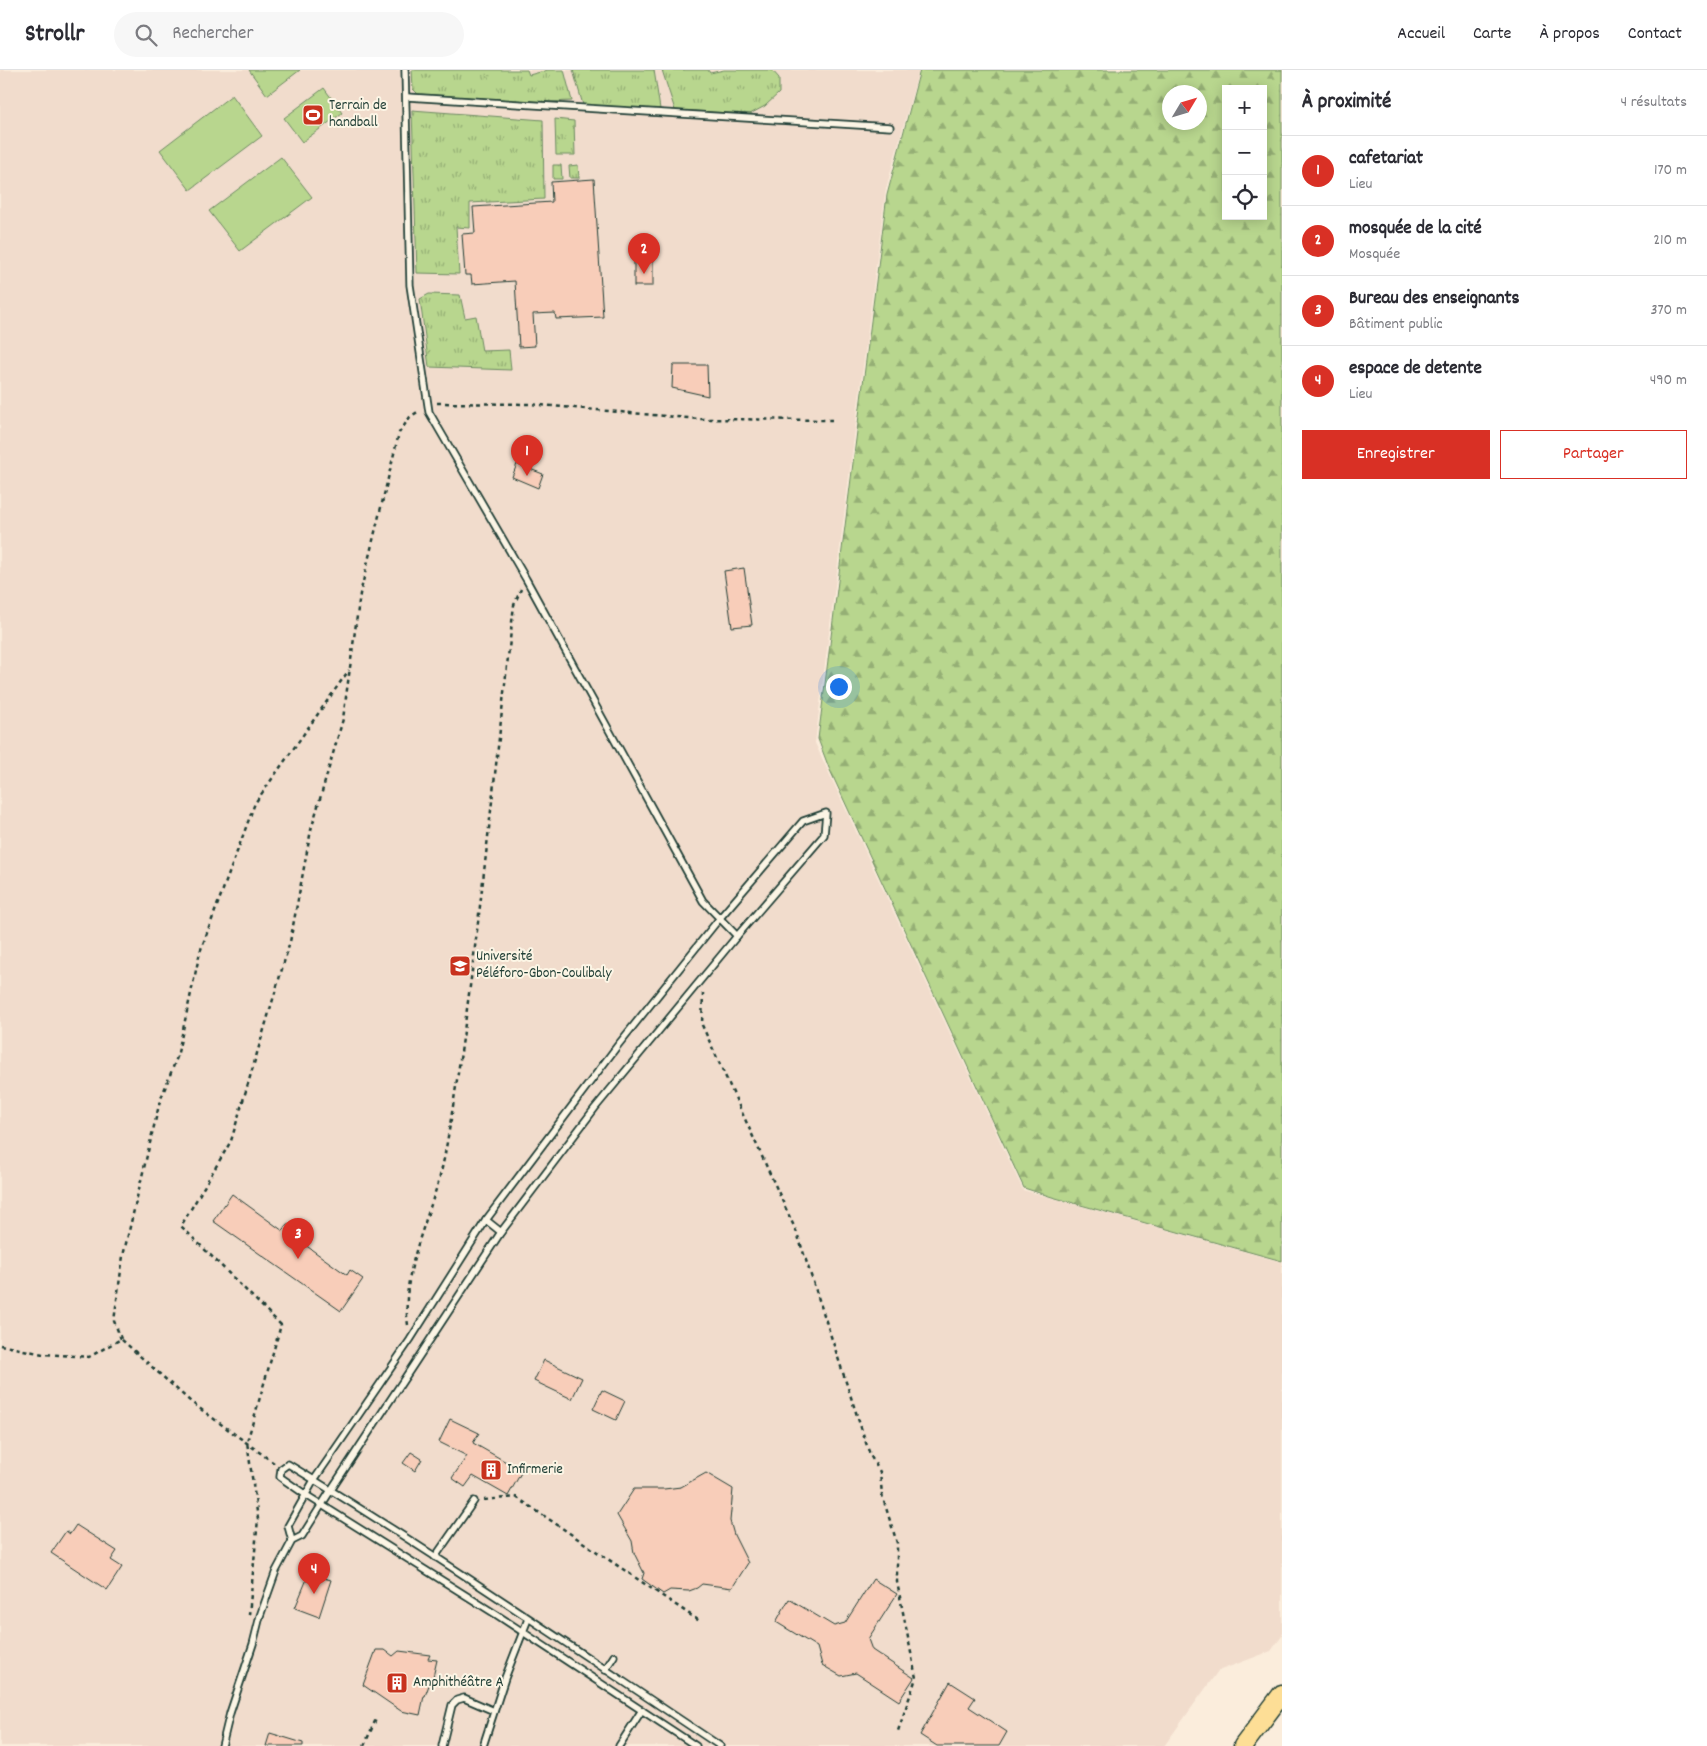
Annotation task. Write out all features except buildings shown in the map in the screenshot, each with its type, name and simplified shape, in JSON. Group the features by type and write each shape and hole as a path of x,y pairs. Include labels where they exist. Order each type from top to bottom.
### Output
{"main road":[{"path":"1243,1746 1282,1694"}],"lane":[{"path":"405,70 410,285 429,412 526,579 703,901 737,936"},
{"path":"406,97 890,126"},
{"path":"222,1746 230,1713 260,1616 276,1571 292,1541 302,1536 501,1232 595,1108 737,936 824,835 826,814 803,821 719,919 618,1045 486,1220 410,1340 314,1480 288,1526 292,1541"},
{"path":"486,1220 501,1232"},
{"path":"696,1746 306,1495 280,1477 281,1469 288,1464 331,1490 720,1746"},
{"path":"435,1557 474,1502"},
{"path":"483,1746 528,1619"},
{"path":"605,1670 614,1656"},
{"path":"442,1746 452,1705 457,1700 464,1698 494,1711"},
{"path":"619,1746 642,1710"},
{"path":"676,1733 684,1722"}],"path":[{"path":"250,1619 249,1611 258,1519 247,1442 281,1325 181,1226 231,1141 290,942 311,830 344,719 360,594 399,433 410,417 428,404 449,402 529,404 698,419 832,420"},
{"path":"410,1340 406,1310 414,1259 438,1183 450,1121 471,983 514,605 526,579"},
{"path":"281,1469 191,1402 121,1339 114,1321 123,1256 160,1101 178,1057 200,952 255,804 350,668"},
{"path":"703,977 702,1025 797,1233 870,1455 880,1472 882,1495 897,1543 897,1582 916,1678 898,1731"},
{"path":"0,1345 43,1354 89,1357 121,1339"},
{"path":"474,1502 516,1496 701,1622"},
{"path":"364,1746 376,1719"}],"shaded area":[{"name":"Université Péléforo-Gbon-Coulibaly","path":"0,70 919,70 886,189 815,743 1023,1190 1282,1262 1282,1636 1271,1651 1218,1671 1164,1746 0,1746"}],"green space":[{"name":"Terrain de handball","path":"249,70 300,70 267,95"},
{"path":"412,70 527,70 529,75 548,70 564,70 572,101 544,102 418,94 413,89"},
{"path":"573,70 654,70 660,109 583,105"},
{"path":"662,70 708,70 710,73 724,70 772,70 779,78 779,93 765,106 750,114 675,110"},
{"path":"920,70 1282,70 1282,1261 1024,1188 829,768 818,739 887,195"},
{"name":"Terrain de handball","path":"324,88 342,113 302,142 284,118"},
{"path":"232,95 262,136 190,190 160,150"},
{"path":"412,110 543,120 544,199 470,203 470,228 456,227 459,274 417,273"},
{"path":"555,119 574,121 575,155 556,155"},
{"path":"281,157 312,197 240,251 209,211"},
{"path":"553,165 561,165 562,179 553,179"},
{"path":"578,165 579,178 570,178 569,166"},
{"path":"429,294 460,295 465,318 476,316 482,351 509,350 511,370 429,367 420,299"}],"place":[{"name":"Terrain de handball","path":"313,115"},
{"name":"mosquée de la cité","path":"644,274"},
{"name":"cafetariat","path":"527,476"},
{"name":"Université Péléforo-Gbon-Coulibaly","path":"460,966"},
{"name":"Bureau des enseignants","path":"298,1259"},
{"name":"Infirmerie","path":"491,1470"},
{"name":"espace de detente","path":"314,1594"},
{"name":"Amphithéâtre A","path":"397,1683"}]}
